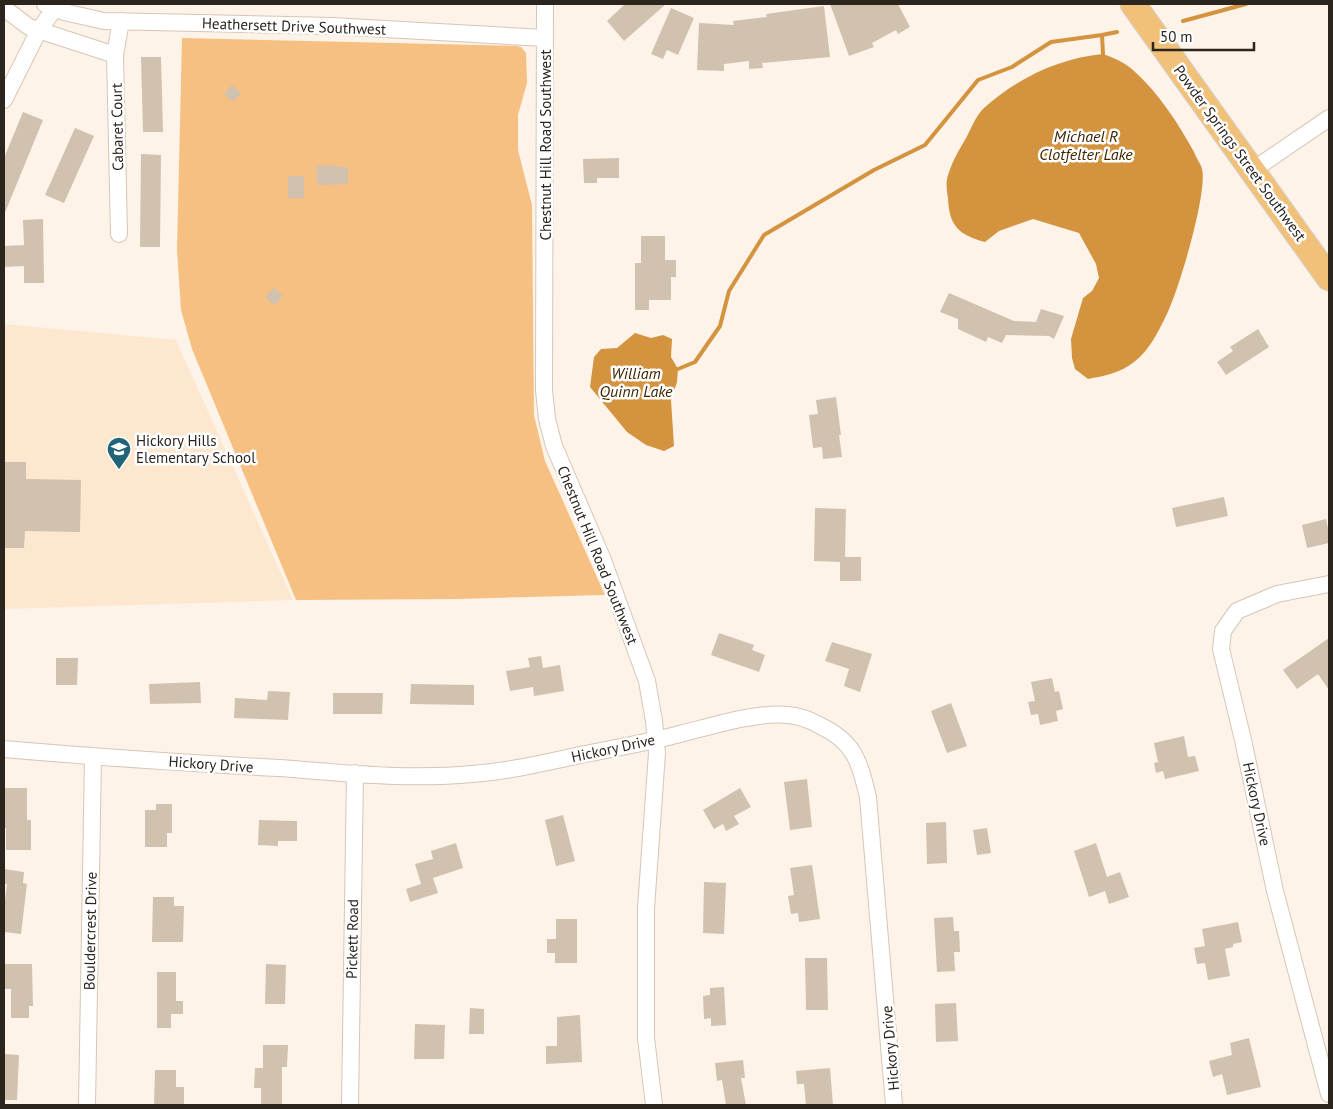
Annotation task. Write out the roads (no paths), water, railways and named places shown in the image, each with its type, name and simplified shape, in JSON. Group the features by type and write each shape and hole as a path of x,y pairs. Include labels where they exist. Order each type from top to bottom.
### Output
{"main road":[{"name":"Powder Springs Street Southwest","path":"1133,4 1329,278"}],"street":[{"name":"Chestnut Hill Road Southwest","path":"545,4 544,390 547,419 554,446 603,560 647,681 656,739 646,917 646,1038 654,1105"},
{"name":"Heathersett Drive Southwest","path":"50,6 82,17 104,20 332,26 545,38"},
{"path":"4,100 50,6"},
{"path":"4,8 29,27 115,54"},
{"name":"Cabaret Court","path":"119,234 115,54 121,20"},
{"path":"1253,170 1329,118"},
{"name":"Hickory Drive","path":"1329,584 1277,594 1237,611 1222,631 1221,649 1243,740 1275,891 1329,1094"},
{"name":"Hickory Drive","path":"4,749 355,773 431,776 511,770 710,726 767,716 789,716 810,720 844,740 854,754 868,797 894,1105"},
{"name":"Bouldercrest Drive","path":"88,1105 92,756"},
{"name":"Pickett Road","path":"350,1105 355,773"}],"water":[{"name":"Michael R Clotfelter Lake","path":"1103,54 1119,60 1130,67 1159,98 1194,152 1202,169 1203,181 1191,242 1178,287 1156,335 1149,347 1129,366 1100,377 1088,379 1075,369 1072,358 1071,339 1083,298 1092,291 1099,278 1096,264 1079,233 1033,219 999,231 985,242 968,236 957,228 953,222 949,208 947,179 952,163 976,118 996,98 1024,79 1054,65 1087,56"},
{"name":"William Quinn Lake","path":"635,333 651,338 663,335 672,339 671,357 678,369 677,382 671,400 674,446 664,451 646,445 627,432 590,387 594,357 601,349 617,348"}],"waterway":[{"path":"1183,21 1246,4"},
{"path":"1103,54 1102,35 1117,32"},
{"path":"678,369 695,362 720,326 729,291 764,235 874,170 925,145 978,80 1012,67 1051,42 1102,35"}],"place":[{"name":"Hickory Hills Elementary School","path":"119,470"}]}
